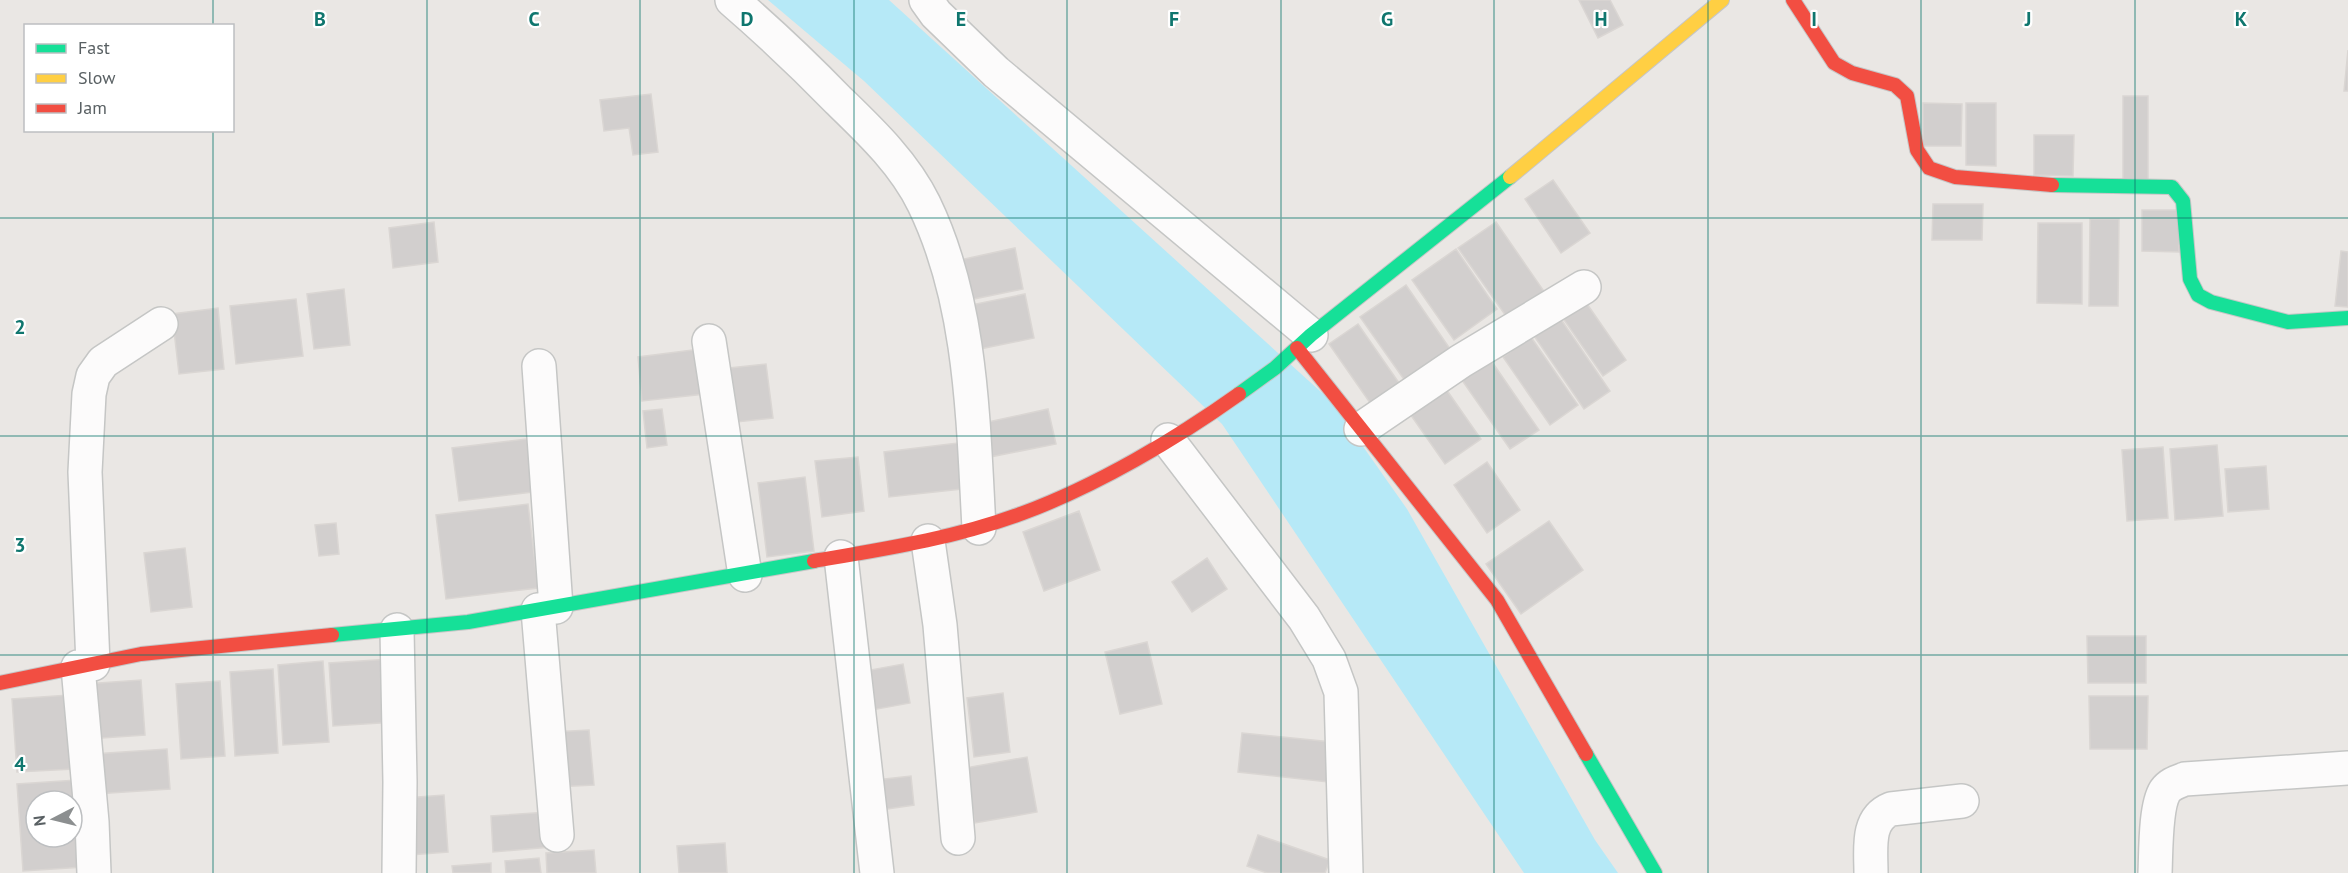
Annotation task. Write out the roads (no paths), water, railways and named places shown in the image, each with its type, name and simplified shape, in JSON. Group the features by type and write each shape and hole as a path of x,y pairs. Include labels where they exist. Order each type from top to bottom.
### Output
{"street":[{"path":"732,0 771,34 882,143 905,171 924,203 948,265 969,369 979,528"},
{"path":"926,0 936,14 996,72 1304,341 1361,429 1497,600 1655,873"},
{"path":"0,683 141,654 397,630 547,609 745,575 928,541 979,528 1079,489 1198,423 1275,368 1304,341 1484,198 1722,0"},
{"path":"1793,0 1834,63 1843,71 1901,88 1908,99 1916,147 1928,168 1942,175 1996,182 2172,186 2183,201 2190,279 2198,295 2211,302 2289,322 2348,318"},
{"path":"1361,429 1461,361 1584,287"},
{"path":"94,873 86,666 85,472 89,394 93,376 103,362 161,324"},
{"path":"709,341 745,575"},
{"path":"539,366 556,835"},
{"path":"1168,440 1304,618 1329,659 1341,692 1346,873"},
{"path":"928,541 940,625 958,838"},
{"path":"841,557 877,873"},
{"path":"397,630 399,873"},
{"path":"2155,873 2160,812 2164,793 2171,784 2186,779 2348,768"},
{"path":"1871,873 1873,824 1881,813 1892,809 1962,801"}],"water":[{"path":"768,0 889,0 1331,401 1407,509 1595,840 1618,873 1524,873 1222,424 864,81"}]}
